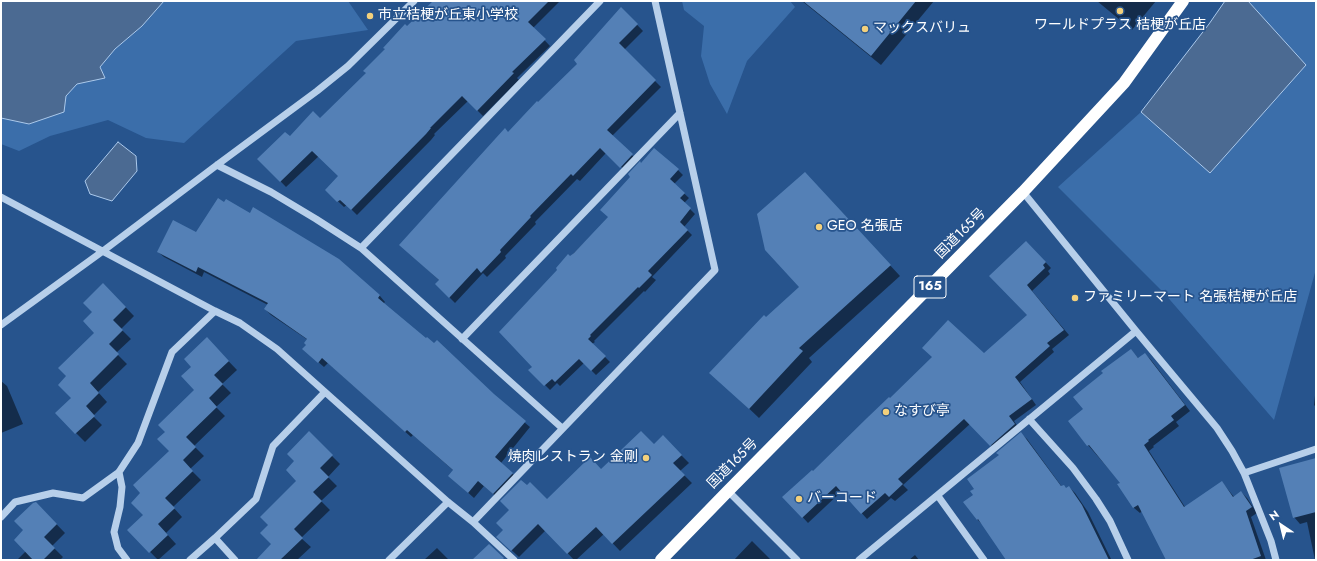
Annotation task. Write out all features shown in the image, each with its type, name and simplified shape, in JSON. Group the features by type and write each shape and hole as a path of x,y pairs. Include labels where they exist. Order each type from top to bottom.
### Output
{"highway":[{"name":"国道165号","path":"663,559 728,490 1023,192 1124,83 1183,1"}],"street":[{"path":"1,325 103,251 317,91 348,66 414,1"},
{"path":"361,248 600,1"},
{"path":"472,522 715,270 655,1"},
{"path":"462,339 680,113"},
{"path":"217,165 271,192 361,248 562,428"},
{"path":"1023,192 1217,428 1244,473 1271,541 1276,560"},
{"path":"1,197 214,311 240,323 277,349 514,560"},
{"path":"1,517 15,502 53,493 83,498 119,472 138,444 172,352 214,311"},
{"path":"859,560 1136,331"},
{"path":"190,560 216,538 256,499 273,446 326,392"},
{"path":"1029,420 1073,468 1096,499 1110,521 1128,560"},
{"path":"1244,473 1316,449"},
{"path":"119,472 122,487 120,507 114,532 118,548 127,560"},
{"path":"728,490 797,560"},
{"path":"938,496 984,560"},
{"path":"390,560 448,502"},
{"path":"216,538 235,560"}],"shaded area":[{"path":"1,1 348,1 368,30 296,41 184,143 146,138 108,120 50,136 19,151 1,144"},
{"path":"1,1 164,1 142,26 115,49 100,67 105,78 77,84 66,96 64,112 29,124 1,118"},
{"path":"682,1 790,1 795,7 747,61 727,114 710,84 701,56 704,26 684,10"},
{"path":"1225,1 1248,1 1306,65 1210,173 1141,112"},
{"path":"1248,1 1316,1 1316,269 1274,420 1164,293 1058,187 1141,112 1210,172 1305,65"},
{"path":"118,142 136,156 137,171 112,201 90,194 85,181"}],"building":[{"path":"433,1 549,1 528,22 546,39 512,72 514,73 477,111 462,96 351,210 340,200 337,202 325,190 338,176 312,151 280,182 257,159 285,132 290,136 313,111 320,118 366,73 363,71 385,49 383,48 405,24 407,26"},
{"name":"マックスバリュ","path":"803,1 916,1 871,56"},
{"path":"621,7 638,24 619,43 656,80 607,130 633,154 620,168 600,148 573,176 571,174 530,216 531,217 500,250 501,252 481,273 477,268 449,298 435,284 439,280 399,245 505,128 508,132 537,101 538,102 577,64 574,60"},
{"path":"654,148 679,169 670,179 685,193 680,198 691,208 680,222 688,230 648,271 652,275 590,335 591,336 588,339 606,356 591,371 579,359 555,382 552,379 544,386 528,370 532,367 499,332 557,270 556,268 568,254 570,256 574,253 608,217 600,210 630,177 628,174 640,161 641,163"},
{"path":"805,172 891,265 799,348 803,351 749,409 709,373 764,315 766,317 799,287 765,250 757,214"},
{"path":"218,198 224,202 226,199 250,213 253,207 339,259 380,295 378,298 426,338 427,337 434,343 437,340 494,394 526,421 495,457 513,473 493,494 478,481 468,493 448,476 453,470 407,430 405,432 322,358 318,363 302,349 306,345 304,343 307,339 264,309 268,303 198,267 196,272 157,252 173,220 196,232"},
{"path":"1026,241 1046,262 1043,265 1045,268 1027,285 1064,330 1047,343 1050,346 1015,377 1032,399 1009,416 1015,424 990,446 964,419 898,479 903,484 889,497 885,493 861,514 836,486 802,518 782,497 812,470 813,471 932,357 922,348 948,320 984,353 1027,315 989,276"},
{"path":"103,283 126,307 113,320 123,330 109,344 119,354 90,383 99,393 86,406 95,416 75,434 55,413 71,398 58,385 66,376 58,368 94,333 83,321 92,312 83,303"},
{"path":"207,337 229,361 214,375 223,384 209,398 217,407 186,437 196,447 183,460 193,471 165,498 175,508 158,524 168,535 149,553 127,530 143,515 131,503 140,493 133,485 169,451 157,439 165,432 158,425 194,390 181,376 191,367 184,359"},
{"path":"1131,349 1138,358 1145,353 1185,405 1171,416 1174,420 1148,440 1149,441 1144,445 1184,507 1222,481 1233,497 1241,491 1252,507 1246,511 1261,556 1250,560 1166,560 1138,505 1133,508 1117,484 1120,483 1089,445 1087,446 1068,421 1083,409 1073,397 1103,373 1101,371"},
{"path":"309,431 333,455 320,468 329,477 313,492 322,501 294,529 303,538 280,560 256,560 271,544 260,533 268,525 260,517 296,481 286,470 294,461 287,454"},
{"path":"641,431 654,444 663,435 682,455 673,463 685,475 612,544 596,527 567,554 538,524 511,551 496,537 503,530 496,523 509,510 500,501 521,480 527,485 530,482 547,499 590,457 601,469"},
{"path":"1021,432 1061,486 1064,485 1066,488 1069,486 1082,505 1109,560 1006,560 978,519 977,520 963,502 973,495 970,491 974,489 967,479 999,455 996,453"},
{"path":"1316,458 1316,512 1293,518 1279,468"},
{"path":"36,502 57,524 44,537 55,548 43,560 33,560 14,540 23,530 14,521 33,503"},
{"path":"489,544 504,558 502,560 472,560"}],"place":[{"name":"ワールドプラス 桔梗が丘店","path":"1120,11"},
{"name":"市立桔梗が丘東小学校","path":"370,16"},
{"name":"マックスバリュ","path":"865,29"},
{"name":"GEO 名張店","path":"819,227"},
{"name":"ファミリーマート 名張桔梗が丘店","path":"1075,298"},
{"name":"なすび亭","path":"886,412"},
{"name":"焼肉レストラン 金剛","path":"646,458"},
{"name":"バーコード","path":"799,499"}]}
